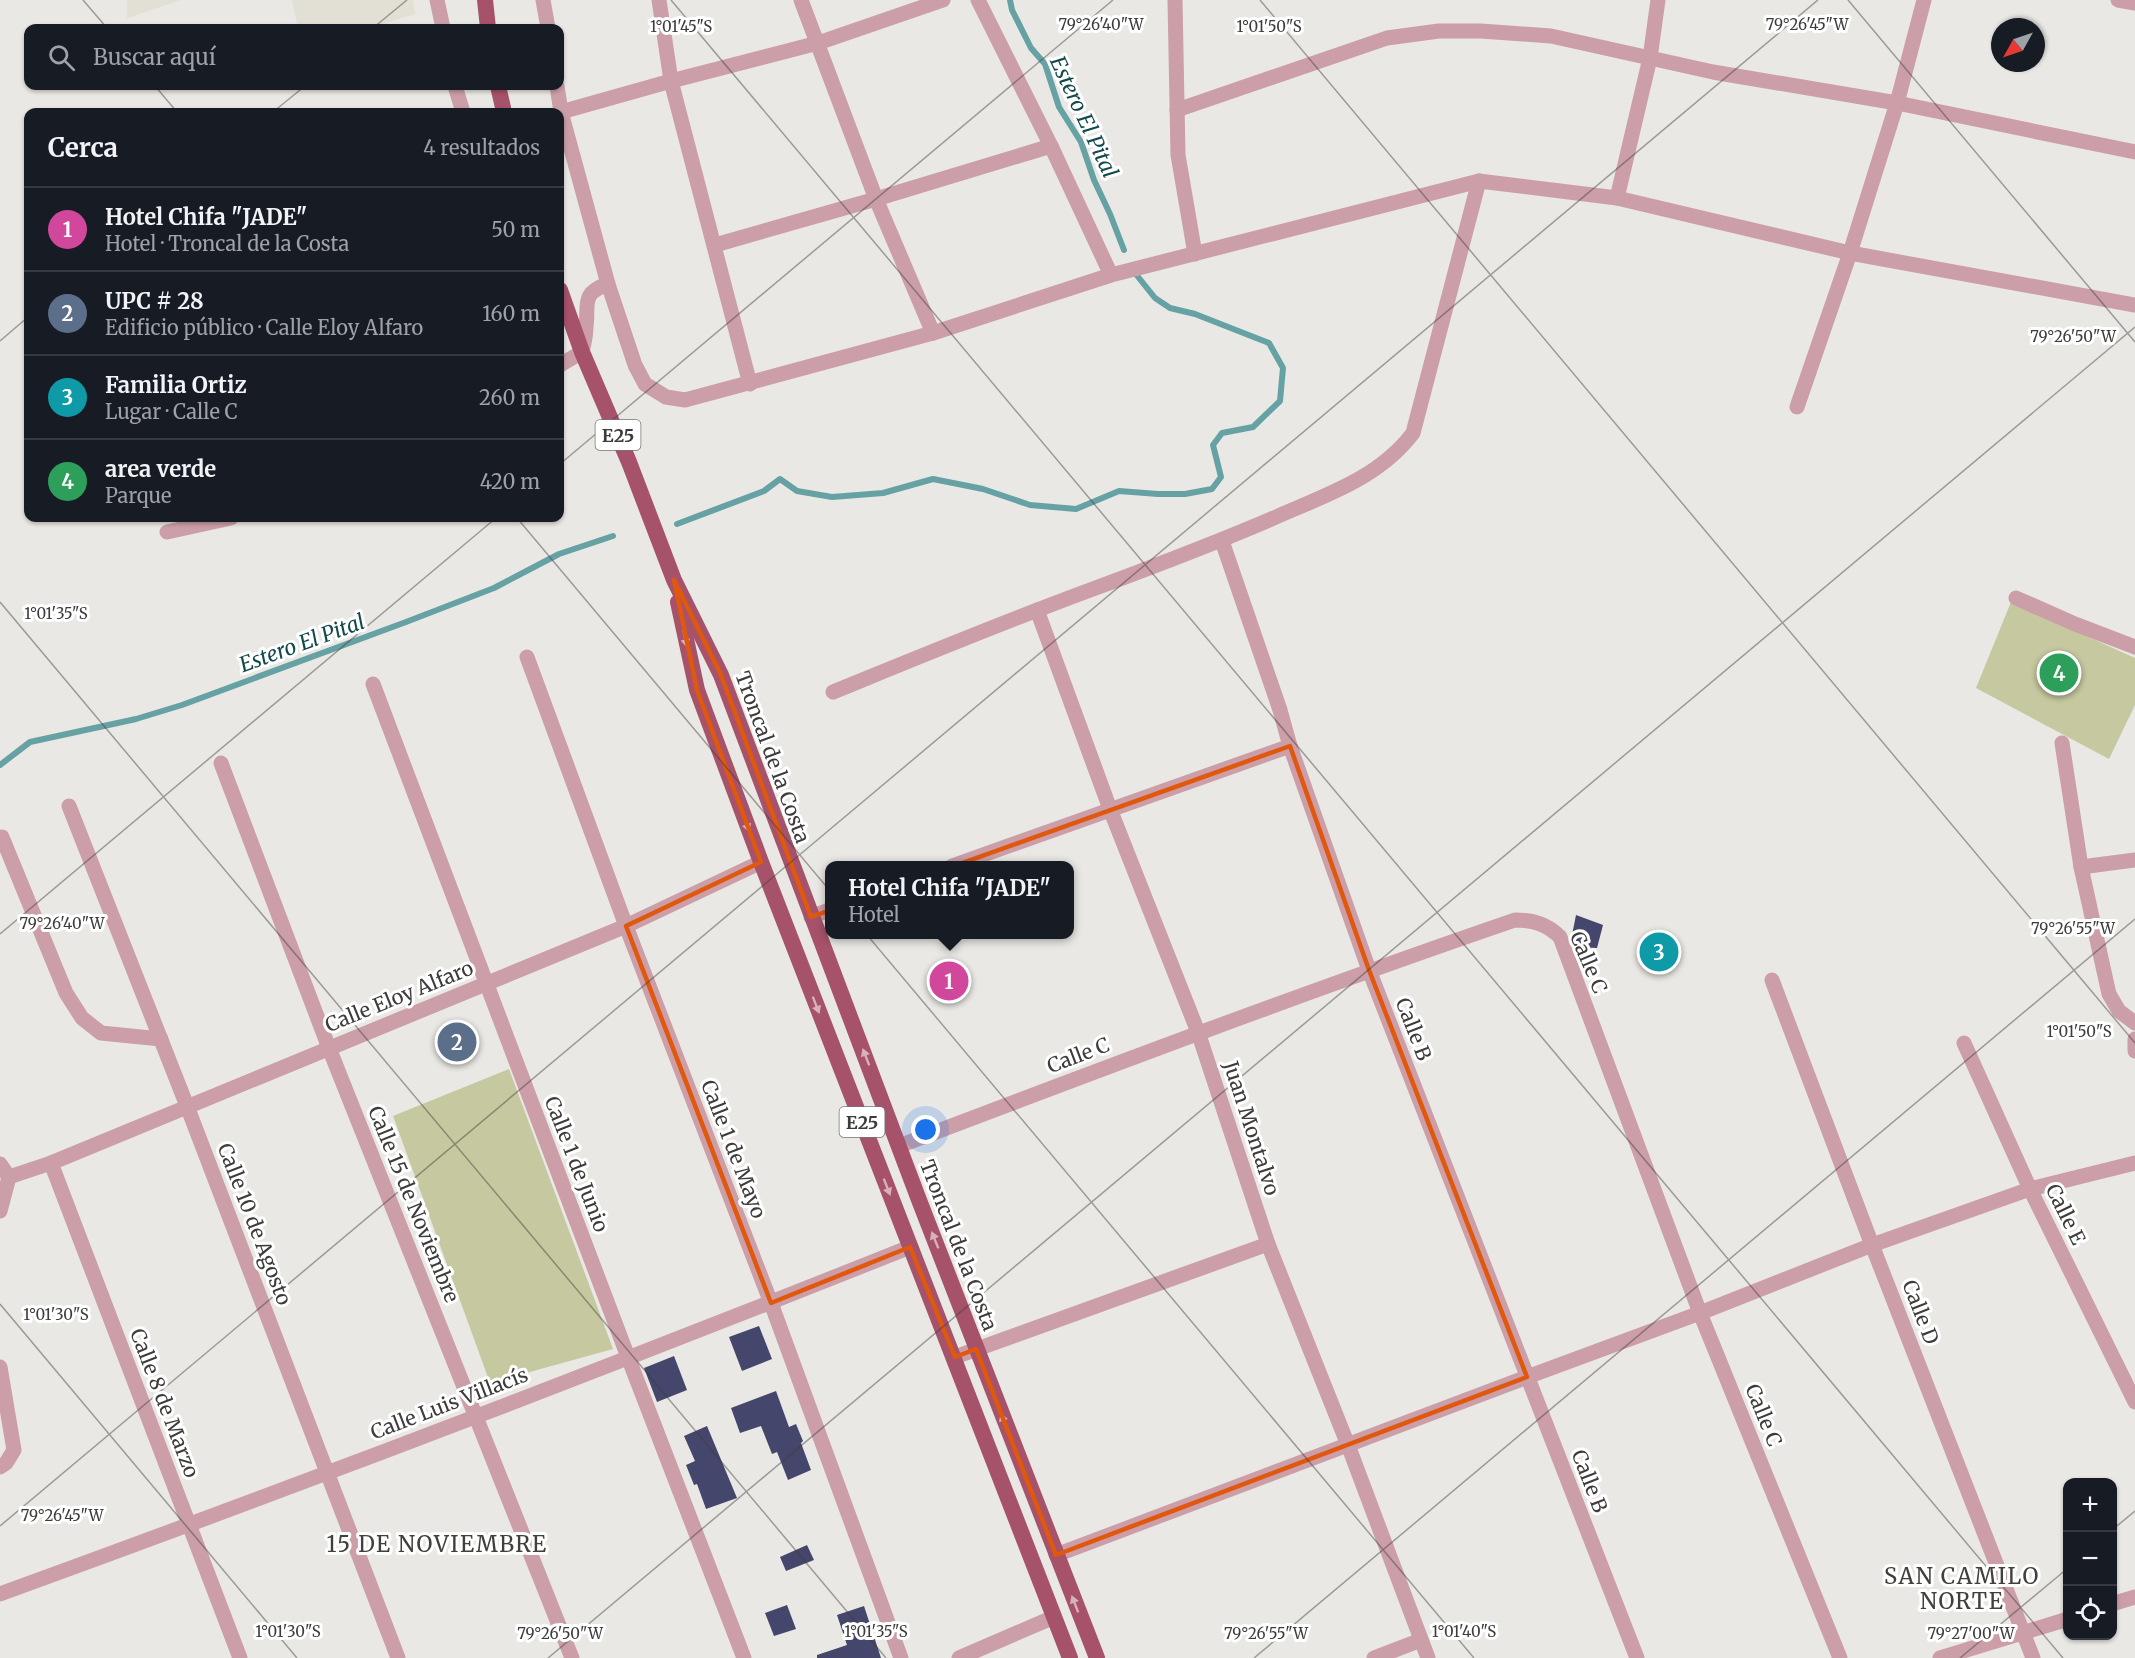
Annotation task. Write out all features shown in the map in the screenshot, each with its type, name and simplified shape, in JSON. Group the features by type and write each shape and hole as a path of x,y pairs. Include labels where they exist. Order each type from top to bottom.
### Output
{"highway":[{"path":"484,0 487,24"},
{"path":"499,90 503,108"},
{"name":"Troncal de la Costa","path":"564,301 582,352 629,462 674,580 721,675 811,916 955,1288 976,1349 1097,1658"},
{"name":"Troncal de la Costa","path":"674,580 697,690 761,862 1070,1658"}],"street":[{"path":"437,0 441,24"},
{"path":"543,0 547,24"},
{"path":"659,0 671,81 750,384"},
{"path":"801,0 876,199 933,333"},
{"path":"564,111 818,43 943,0"},
{"path":"978,0 1051,146 1111,275"},
{"path":"1175,0 1178,155 1195,254"},
{"path":"1617,198 1650,58 1658,0"},
{"path":"1797,407 1850,253 1897,103 1924,0"},
{"path":"2118,0 2135,3"},
{"path":"1177,110 1387,38 1438,31 1481,31 1551,36 1713,72 1897,103 2135,152"},
{"path":"456,90 462,108"},
{"path":"558,90 560,108"},
{"path":"564,123 608,284 635,365 645,384 666,397 686,400 933,333 1111,275 1479,181 1617,198 1850,253 2135,305"},
{"path":"715,245 1051,146"},
{"path":"833,692 1037,610 1222,541 1350,485 1386,462 1402,448 1413,433 1479,181"},
{"path":"564,358 582,352 587,325 585,310 587,300 593,291 608,284"},
{"path":"167,532 213,522"},
{"name":"Calle B","path":"1222,541 1280,710 1290,746 1369,970 1637,1658"},
{"path":"2016,598 2135,647"},
{"name":"Juan Montalvo","path":"1037,610 1110,809 1198,1032 1268,1244 1348,1445 1428,1658"},
{"name":"Calle 1 de Mayo","path":"527,657 626,926 771,1303 901,1658"},
{"name":"Calle 1 de Junio","path":"373,684 744,1658"},
{"path":"2062,743 2081,867 2109,994 2119,1011 2135,1023"},
{"path":"966,861 1290,746"},
{"name":"Calle 15 de Noviembre","path":"221,763 329,1048 572,1658"},
{"name":"Calle 10 de Agosto","path":"69,806 187,1106 398,1658"},
{"path":"2,837 66,993 82,1018 101,1033 160,1039"},
{"path":"2081,867 2135,860"},
{"name":"Calle Eloy Alfaro","path":"4,1170 51,1162 626,926 761,862"},
{"path":"811,916 825,911"},
{"name":"Calle C","path":"899,1146 1198,1032 1515,920 1536,922 1555,932 1560,937 1700,1314 1840,1658"},
{"name":"Calle D","path":"1772,980 2032,1658"},
{"path":"2135,1039 2135,1052"},
{"name":"Calle E","path":"1964,1043 2030,1189 2135,1402"},
{"name":"Calle 8 de Marzo","path":"51,1162 240,1658"},
{"path":"1056,1555 1700,1314 1872,1245 2030,1189 2135,1163"},
{"path":"0,1211 4,1170"},
{"path":"955,1357 1268,1244"},
{"name":"Calle Luis Villacís","path":"0,1594 190,1525 771,1303 910,1247"},
{"path":"0,1367 14,1450 11,1457 0,1467"},
{"path":"2117,1603 2135,1597"},
{"path":"959,1658 1054,1617"},
{"path":"1940,1658 2063,1620"},
{"path":"1374,1658 1421,1640"}],"highlighted area":[{"path":"674,580 721,675 811,917 1290,746 1369,970 1527,1377 1056,1555 976,1349 955,1357 910,1247 771,1303 626,926 761,862 697,690"}],"shaded area":[{"path":"127,0 181,0 127,18"},
{"path":"292,0 413,0 415,14 384,24 297,24"}],"green space":[{"path":"2011,602 2135,658 2135,705 2109,759 1976,688"},
{"path":"509,1069 613,1349 490,1383 393,1116"}],"building":[{"path":"1576,915 1603,925 1597,948 1574,947 1571,940"},
{"path":"1647,936 1677,944 1669,970 1643,961"},
{"path":"759,1326 772,1359 742,1371 729,1337"},
{"path":"674,1356 687,1390 657,1402 644,1368"},
{"path":"776,1391 789,1427 796,1424 811,1470 788,1480 777,1452 772,1454 761,1426 740,1433 731,1408"},
{"path":"707,1426 737,1498 706,1509 697,1484 694,1485 686,1465 695,1461 684,1436"},
{"path":"807,1545 814,1560 786,1571 780,1557"},
{"path":"787,1605 796,1629 774,1636 765,1613"},
{"path":"864,1606 881,1658 817,1658 817,1655 847,1645 837,1615"}],"waterway":[{"name":"Estero El Pital","path":"1010,0 1012,10 1031,48 1045,64 1059,107 1081,142 1094,180 1124,250"},
{"name":"Estero El Pital","path":"677,524 764,491 780,479 797,491 832,497 883,493 933,479 983,489 1030,505 1076,509 1119,491 1185,494 1212,489 1221,477 1213,445 1222,433 1253,427 1280,401 1283,368 1269,343 1195,314 1170,308 1155,298 1135,273"},
{"name":"Estero El Pital","path":"0,765 30,742 136,719 182,705 494,588 559,554 613,536"}],"place":[{"name":"area verde","path":"2059,673"},
{"name":"Familia Ortiz","path":"1659,952"},
{"name":"Hotel Chifa \"JADE\"","path":"949,981"},
{"name":"UPC # 28","path":"457,1042"}],"district":[{"name":"15 DE NOVIEMBRE","path":"437,1544"},
{"name":"SAN CAMILO NORTE","path":"1962,1589"}]}
